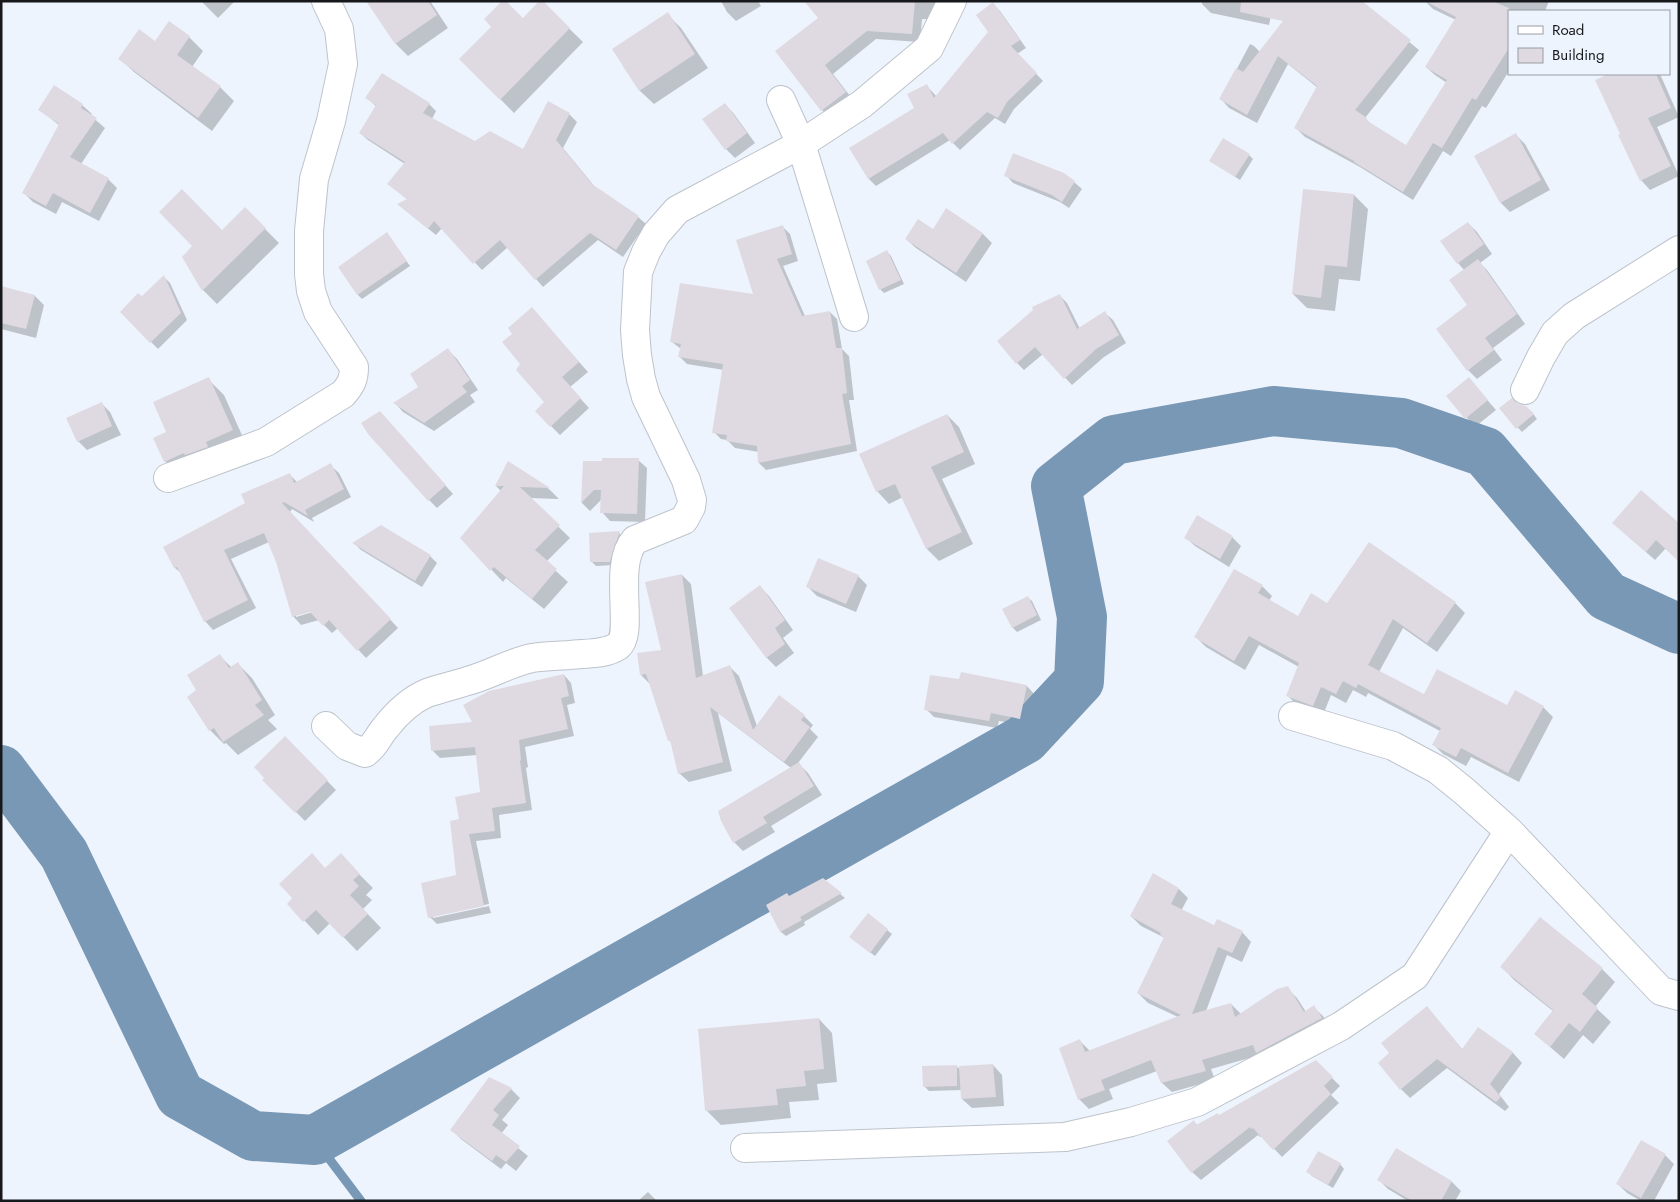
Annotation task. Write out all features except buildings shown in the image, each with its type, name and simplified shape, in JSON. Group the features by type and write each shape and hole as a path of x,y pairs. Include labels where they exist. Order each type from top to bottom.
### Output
{"street":[{"path":"168,478 266,442 343,394 350,387 354,377 354,368 318,312 311,292 309,274 309,232 314,179 331,121 343,64 339,29 326,1"},
{"path":"326,726 346,746 365,753 374,746 385,728 408,704 426,694 474,679 530,658 607,651 618,646 623,640 625,628 623,579 630,546 635,540 684,520 691,508 692,500 686,480 646,397 641,379 635,330 638,272 646,252 656,234 677,210 801,144 862,104 929,48 952,1"},
{"path":"781,100 801,144 854,317"},
{"path":"1525,390 1540,357 1554,333 1574,316 1679,250"},
{"path":"1293,716 1393,746 1438,770 1509,831 1661,991 1679,996"},
{"path":"745,1148 1065,1137 1131,1122 1198,1102 1341,1026 1415,976 1509,831"}],"waterway":[{"path":"1,770 64,854 180,1095 253,1136 315,1140 1025,739 1079,681 1082,617 1056,486 1114,440 1273,411 1401,423 1485,452 1607,596 1679,629"},
{"path":"315,1140 361,1201"}]}
